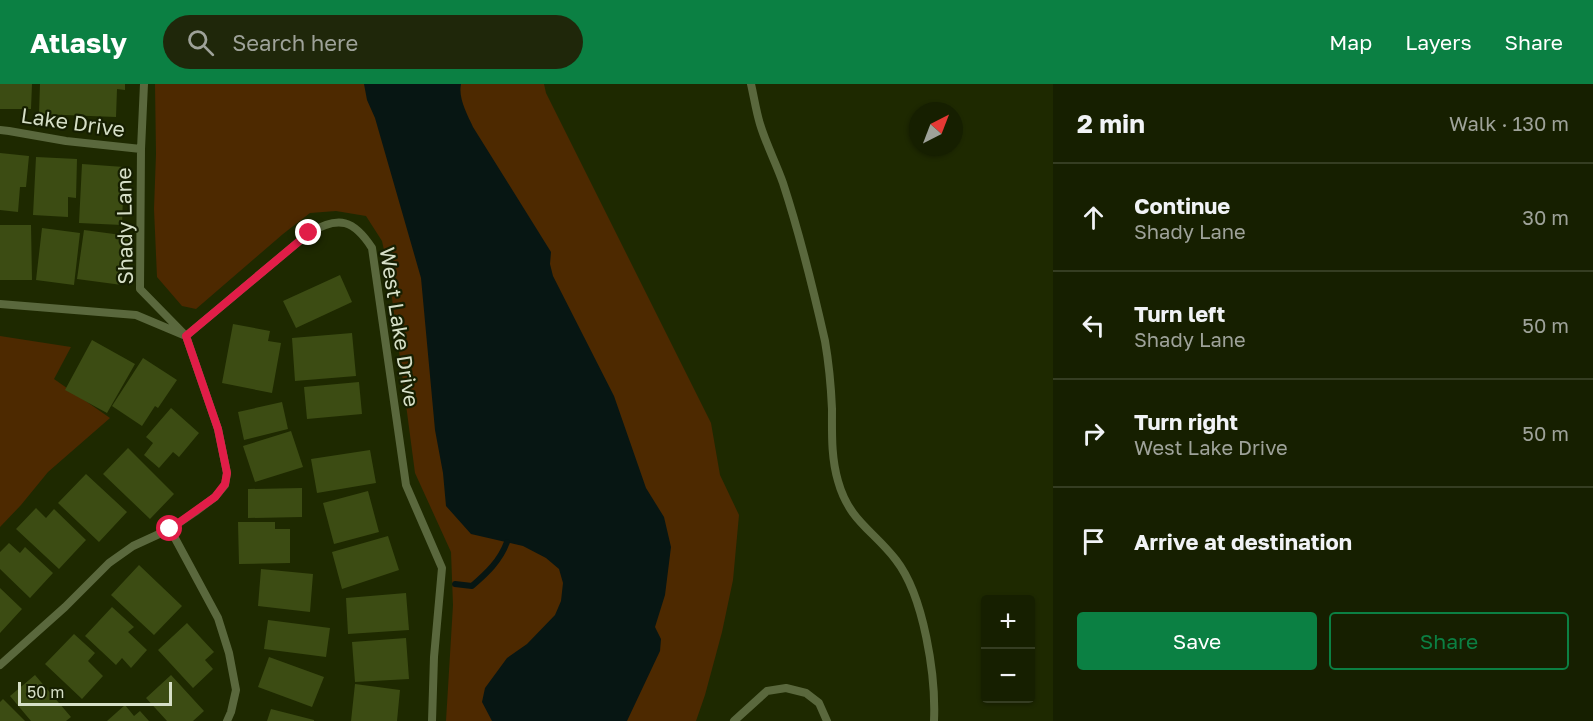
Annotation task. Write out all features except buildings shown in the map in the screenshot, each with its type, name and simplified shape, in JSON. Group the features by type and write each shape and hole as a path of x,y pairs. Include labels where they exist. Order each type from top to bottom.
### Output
{"lane":[{"name":"Shady Lane","path":"0,665 65,607 109,563 133,546 170,529 215,497 225,484 227,473 218,429 186,336 140,289 144,84"},
{"path":"751,84 760,123 783,183 817,306 831,380 832,444 838,482 853,515 896,560 911,586 924,629 932,670 934,721"},
{"name":"Lake Drive","path":"0,130 66,141 141,149"},
{"name":"West Lake Drive","path":"186,336 309,233 334,222 344,223 365,236 372,248 406,485 442,568 434,657 432,721"},
{"path":"0,303 136,315 186,336"},
{"path":"170,529 218,618 229,653 236,690 227,721"},
{"path":"734,721 767,691 786,688 806,693 819,703 827,721"}],"shaded area":[{"path":"155,84 544,84 546,93 711,423 720,475 739,515 733,580 722,632 696,721 446,721 453,605 451,552 415,473 388,268 382,241 366,216 336,211 310,213 196,309 182,306 157,277 154,209"},
{"path":"364,84 461,84 462,100 473,127 551,252 550,264 553,276 614,396 646,488 664,517 671,547 665,595 655,627 661,639 660,651 627,721 492,721 482,702 485,688 507,658 527,644 555,615 561,601 563,583 559,569 546,558 523,546 471,534 446,506 435,430 421,278"},
{"path":"0,336 71,347 54,379 110,418 48,472 0,527"}],"waterway":[{"path":"455,584 472,586 497,561 507,542"}],"route":[{"path":"170,529 215,497 225,484 227,473 218,429 186,336 309,233"}]}
